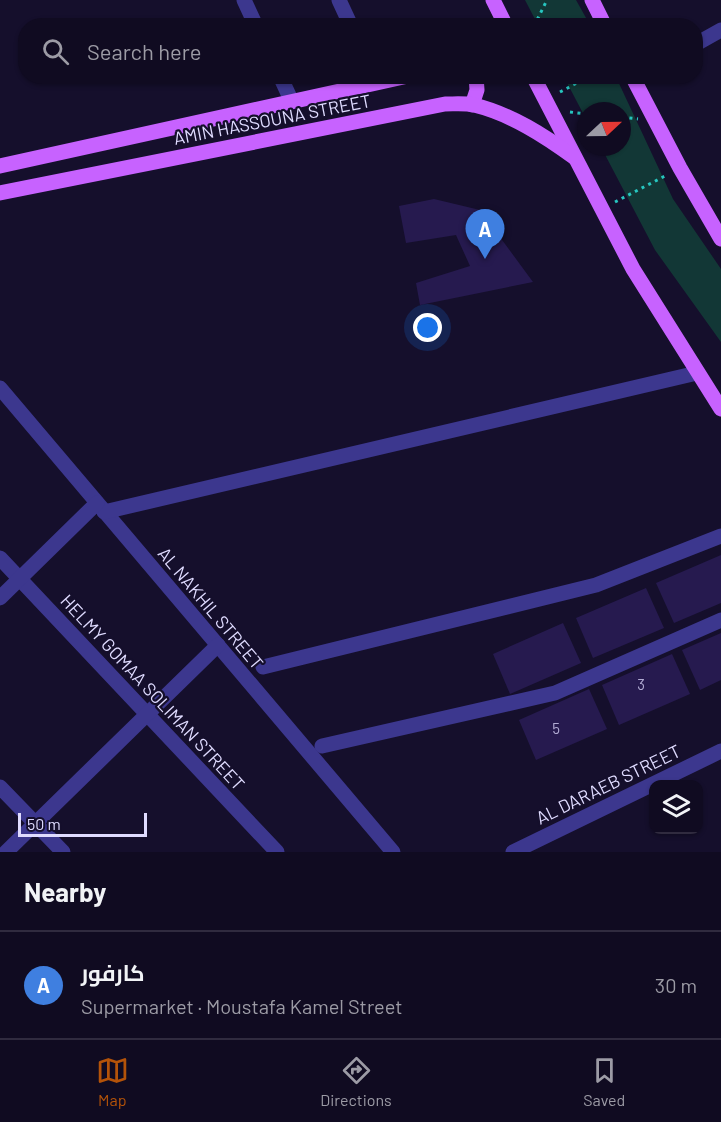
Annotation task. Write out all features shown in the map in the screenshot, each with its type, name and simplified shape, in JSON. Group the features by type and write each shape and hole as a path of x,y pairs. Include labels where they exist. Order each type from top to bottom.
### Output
{"main road":[{"path":"592,0 601,18"},
{"name":"AMIN HASSOUNA STREET","path":"0,166 292,102 362,84"},
{"path":"472,105 477,84"},
{"path":"537,84 633,269 721,409"},
{"path":"637,84 680,168 721,239"},
{"name":"AMIN HASSOUNA STREET","path":"0,194 445,104 472,105 528,128 575,158"}],"street":[{"path":"244,0 252,18"},
{"path":"339,0 347,18"},
{"path":"703,40 721,30"},
{"path":"284,84 292,102"},
{"path":"0,598 101,507 697,373"},
{"name":"AL NAKHIL STREET","path":"0,388 393,852"},
{"path":"263,667 596,585 721,536"},
{"name":"HELMY GOMAA SOLIMAN STREET","path":"0,558 277,852"},
{"path":"322,746 555,693 721,620"},
{"path":"6,852 218,645"},
{"name":"AL DARAEB STREET","path":"513,852 721,751"},
{"path":"0,787 63,852"}],"path":[{"path":"538,18 547,0"},
{"path":"544,99 574,84"},
{"path":"602,209 680,168"}],"green space":[{"path":"525,0 576,0 586,18 534,18"},
{"path":"568,84 619,84 628,102 577,102"},
{"path":"631,109 673,199 721,269 721,342 655,250 606,156 631,156"}],"building":[{"path":"434,199 480,210 533,282 420,305 416,283 470,266 456,235 406,243 399,206"},
{"path":"721,555 721,603 674,623 656,583"},
{"path":"646,588 664,628 593,658 576,618"},
{"path":"563,623 581,663 510,694 493,654"},
{"path":"721,633 721,680 700,690 682,650"},
{"path":"672,654 690,694 619,725 602,685"},
{"path":"589,689 607,729 536,760 519,720"}],"place":[{"name":"كارفور","path":"485,259"}]}
